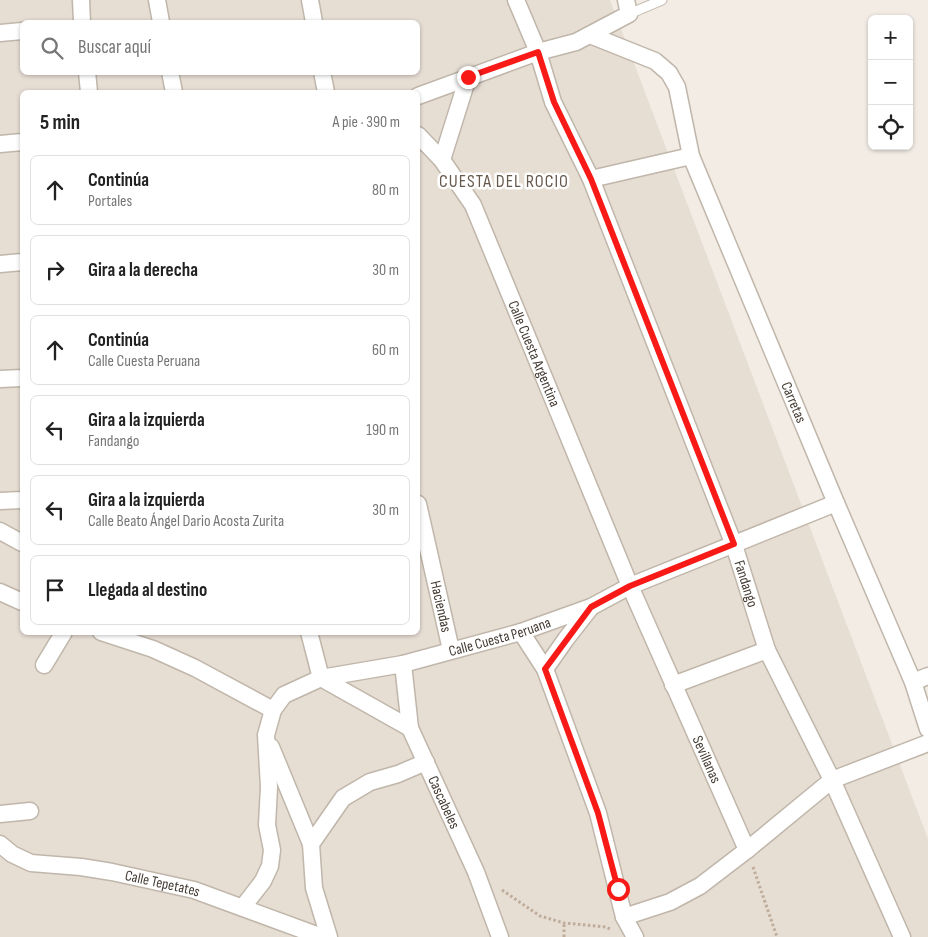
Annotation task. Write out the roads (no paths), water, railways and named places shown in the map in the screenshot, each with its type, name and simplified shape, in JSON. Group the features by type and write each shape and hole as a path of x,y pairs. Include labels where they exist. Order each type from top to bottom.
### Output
{"street":[{"path":"80,0 82,20"},
{"path":"157,0 161,20"},
{"path":"310,0 314,20"},
{"name":"Fandango","path":"516,0 538,52 554,102 591,179 734,544 767,650 832,780 902,937"},
{"path":"420,95 538,52 576,42 590,35 627,7"},
{"path":"0,32 20,31"},
{"name":"Carretas","path":"590,35 655,61 669,73 677,87 691,156 836,503 921,679 928,729"},
{"path":"87,75 89,90"},
{"path":"171,75 174,90"},
{"path":"323,75 326,90"},
{"path":"442,160 468,77"},
{"name":"Calle Cuesta Argentina","path":"420,137 442,160 473,205 630,586"},
{"path":"0,144 20,142"},
{"path":"591,179 691,156"},
{"path":"0,264 20,262"},
{"path":"0,379 20,378"},
{"path":"0,501 20,500"},
{"name":"Calle Cuesta Peruana","path":"273,710 284,695 321,678 403,664 521,632 591,607 630,586 836,503"},
{"name":"Haciendas","path":"420,513 450,650"},
{"path":"0,531 20,541"},
{"name":"Sevillanas","path":"630,586 747,850"},
{"path":"0,592 20,601"},
{"path":"545,669 591,607"},
{"path":"521,632 545,669 598,813 624,917 635,937"},
{"path":"44,665 62,635"},
{"path":"110,635 161,653 195,668 273,710 266,735 269,787 267,825 272,850 270,866 263,881 243,906"},
{"path":"310,635 321,678 410,728"},
{"path":"673,685 767,650"},
{"name":"Cascabeles","path":"403,664 410,728 476,872 500,937"},
{"path":"266,735 311,844 314,888 330,937"},
{"path":"624,917 670,902 700,886 832,780 928,744"},
{"path":"311,844 343,798 370,782 398,774 426,762"},
{"path":"0,814 30,811"},
{"name":"Calle Tepetates","path":"0,844 12,854 31,863 81,866 194,890 243,906 322,937"}],"lane":[{"path":"627,7 662,0"}],"district":[{"name":"CUESTA DEL ROCIO","path":"504,181"}]}
